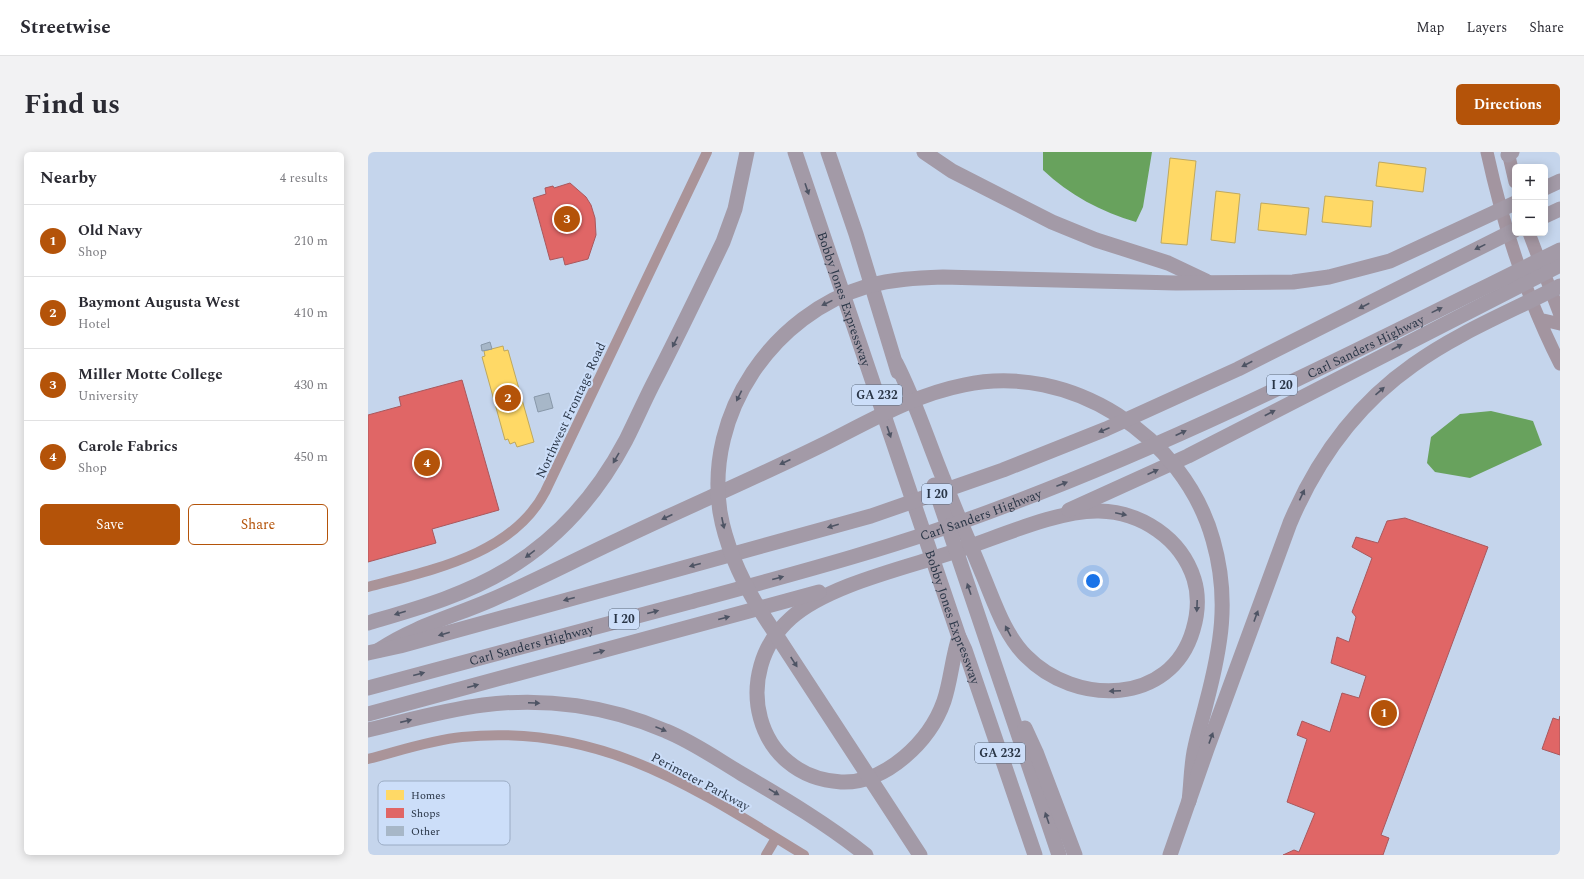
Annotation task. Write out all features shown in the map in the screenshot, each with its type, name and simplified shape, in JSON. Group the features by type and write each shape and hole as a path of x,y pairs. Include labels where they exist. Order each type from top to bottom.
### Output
{"highway":[{"path":"368,623 466,591 506,570 547,540 589,497 601,481 626,440 720,248 736,208 747,152"},
{"name":"Bobby Jones Expressway","path":"795,152 959,637 1005,765 1035,855"},
{"name":"Bobby Jones Expressway","path":"828,152 896,363 905,398 1059,855"},
{"path":"924,152 952,171 1052,222 1096,240 1168,263 1211,284"},
{"path":"1548,187 1560,181"},
{"path":"920,855 741,580 728,546 720,512 720,458 728,422 747,382 766,352 790,329 819,307 851,292 885,282 917,278 1211,284 1293,282 1329,277 1390,261 1512,204"},
{"path":"1548,215 1560,209"},
{"name":"I 20","path":"373,651 400,646 871,516 1003,470 1106,429 1216,379 1512,231"},
{"name":"Carl Sanders Highway","path":"368,688 799,572 880,548 999,508 1079,477 1180,434 1560,250"},
{"path":"959,637 952,657 950,680 940,711 920,741 910,752 882,772 856,780 842,782 815,776 794,765 773,747 760,720 757,707 758,680 761,666 770,646 784,625 810,604 844,588 1057,516 1188,456 1560,265"},
{"path":"1170,855 1207,748 1290,523 1302,494 1334,442 1369,400 1414,364 1459,338 1560,286"},
{"path":"896,363 910,389 943,478 1001,617 1015,644 1038,667 1055,678 1080,688 1122,691 1157,678 1181,656 1195,624 1197,592 1195,581 1185,558 1176,546 1156,529 1130,516 1100,511 1057,516"},
{"path":"373,651 398,636 502,595 923,396 967,384 1003,382 1036,384 1094,402 1130,423 1157,445 1176,468 1193,492 1206,517 1216,550 1221,574 1223,610 1220,648 1194,752 1189,801"},
{"path":"368,714 833,588 844,588"},
{"path":"998,672 1036,752 1075,855"},
{"path":"368,730 454,710 505,703 550,703 572,705 625,715 667,731 687,741 796,805 866,855"},
{"path":"1005,765 1026,855"}],"main road":[{"path":"1487,152 1510,239 1538,317 1560,364"},
{"path":"1491,169 1509,153 1512,168"},
{"path":"1530,236 1558,311"},
{"path":"1538,317 1560,324"}],"street":[{"name":"Northwest Frontage Road","path":"368,587 452,563 495,543 516,529 530,515 545,492 707,152"},
{"name":"Perimeter Parkway","path":"368,759 437,741 474,736 523,737 571,742 613,753 671,777 804,855"},
{"path":"766,855 776,838"}],"shaded area":[{"path":"1043,152 1152,152 1143,207 1136,222 1086,202 1053,179 1043,170"},
{"path":"1491,411 1533,421 1542,445 1470,478 1435,472 1427,463 1431,437 1460,414"}],"building: Homes":[{"path":"1170,158 1196,161 1187,245 1161,243"},
{"path":"1379,162 1426,168 1423,192 1376,186"},
{"path":"1216,191 1240,194 1235,243 1211,240"},
{"path":"1325,196 1373,201 1371,227 1322,222"},
{"path":"1261,203 1309,208 1306,235 1258,230"},
{"path":"503,346 504,351 508,350 534,442 517,447 515,442 510,444 508,439 505,440 482,357 485,356 484,351"}],"building: Shops":[{"path":"570,183 586,197 591,205 595,218 596,235 588,259 565,265 563,257 550,260 533,198 546,194 545,188 553,186 554,188"},
{"path":"462,380 499,510 432,529 436,543 368,562 368,415 401,406 399,397"},
{"path":"1405,518 1488,547 1381,835 1389,838 1383,855 1283,855 1294,850 1299,852 1315,813 1287,802 1307,739 1297,735 1302,721 1330,732 1342,693 1359,698 1366,676 1331,663 1337,637 1349,642 1356,617 1352,612 1372,558 1352,547 1356,537 1378,543 1387,521"},
{"path":"1560,716 1560,755 1542,749 1553,718 1559,720"}],"building: Other":[{"path":"490,342 492,349 482,351 481,345"},
{"path":"549,393 553,408 538,412 534,397"}],"place":[{"name":"Miller Motte College","path":"567,219"},
{"name":"Baymont Augusta West","path":"508,398"},
{"name":"Carole Fabrics","path":"427,463"},
{"name":"Old Navy","path":"1384,713"}]}
